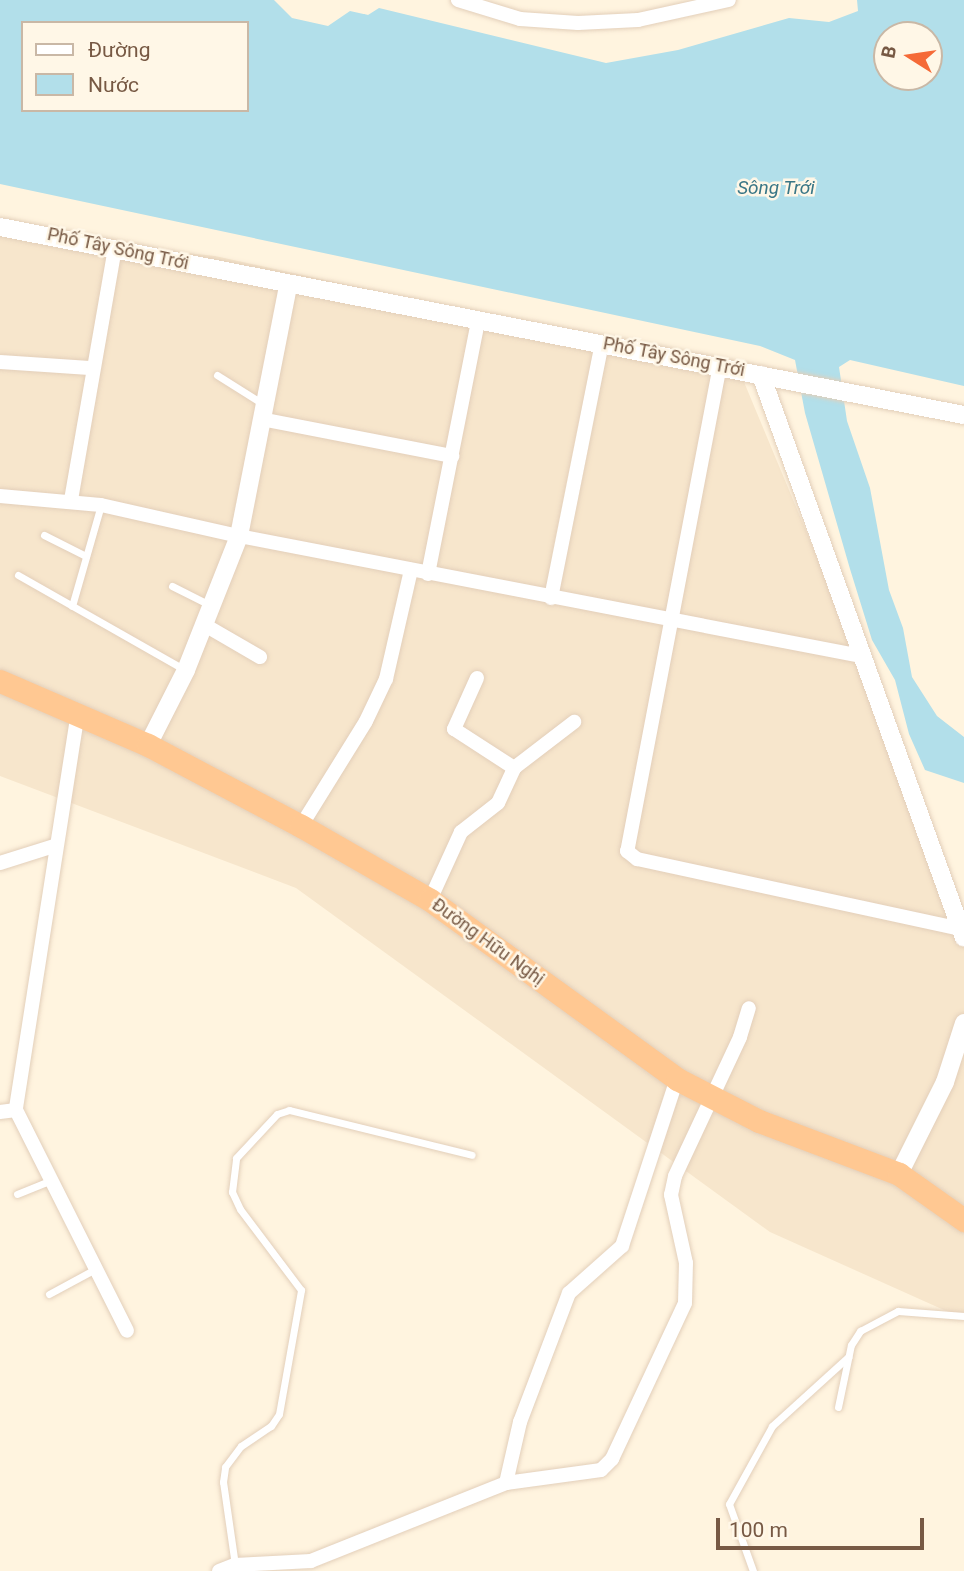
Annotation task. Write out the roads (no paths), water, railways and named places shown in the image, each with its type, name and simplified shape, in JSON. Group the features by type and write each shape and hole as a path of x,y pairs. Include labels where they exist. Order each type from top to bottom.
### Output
{"highway":[{"name":"Đường Hữu Nghị","path":"0,681 78,712 148,745 302,826 430,900 677,1079 759,1121 900,1174 964,1220"}],"street":[{"path":"458,0 520,19 578,23 638,20 729,0"},
{"name":"Phố Tây Sông Trới","path":"0,227 115,248 288,286 761,375 963,933"},
{"path":"71,500 90,368 115,248"},
{"path":"148,745 186,670 239,536 288,286"},
{"path":"428,574 478,322"},
{"path":"551,598 602,343"},
{"path":"0,362 90,368"},
{"path":"719,365 625,843 631,856 963,933"},
{"path":"761,375 964,415"},
{"path":"262,412 452,456"},
{"path":"0,496 71,500 102,505 428,574 861,656"},
{"path":"302,826 366,721 386,679 411,570"},
{"path":"203,624 260,657"},
{"path":"477,678 454,729 514,768"},
{"path":"78,712 54,846 16,1110 53,1179 127,1332"},
{"path":"430,900 456,840 498,803 514,768 574,722"},
{"path":"0,863 54,846"},
{"path":"219,1571 235,1564 311,1561 506,1483 601,1470 612,1460 685,1303 686,1263 671,1195 710,1095 745,1027 749,1008"},
{"path":"900,1174 945,1082 964,1023"},
{"path":"506,1483 520,1422 569,1293 622,1246 677,1079"},
{"path":"0,1112 16,1110"}],"lane":[{"path":"217,375 262,412"},
{"path":"72,606 102,505"},
{"path":"44,535 86,556"},
{"path":"18,575 186,670"},
{"path":"172,586 210,605"},
{"path":"235,1564 223,1482 225,1467 241,1446 271,1426 279,1413 301,1290 240,1209 232,1192 236,1158 277,1114 289,1110 472,1155"},
{"path":"17,1194 53,1179"},
{"path":"49,1294 97,1268"},
{"path":"838,1407 848,1357 860,1331 898,1311 926,1310 964,1316"},
{"path":"753,1571 729,1504 772,1426 848,1357"}],"water":[{"name":"Sông Trới","path":"0,0 274,0 292,18 328,26 350,11 368,15 379,8 606,63 678,50 789,18 829,22 858,11 857,0 964,0 964,386 850,360 839,367 847,421 870,488 889,590 903,628 912,677 937,716 964,737 964,783 925,770 909,734 895,680 872,640 850,569 805,413 795,360 760,346 0,184"}]}
